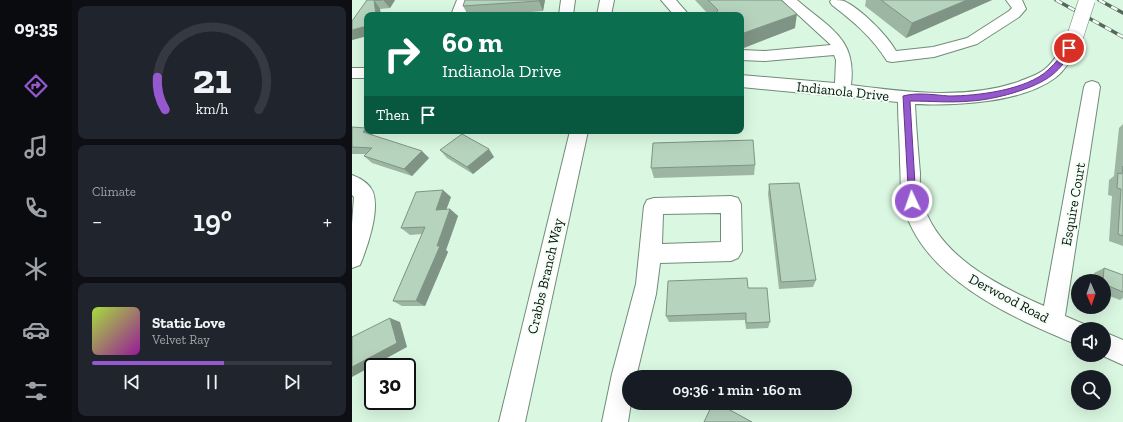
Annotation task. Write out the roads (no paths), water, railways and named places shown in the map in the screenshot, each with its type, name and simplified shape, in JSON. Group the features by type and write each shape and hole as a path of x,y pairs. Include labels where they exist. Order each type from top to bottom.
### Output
{"street":[{"path":"459,12 464,0"},
{"path":"566,12 568,0"},
{"path":"605,12 607,0"},
{"path":"668,0 679,12"},
{"path":"789,0 825,7 873,30 885,44 892,56 934,52 972,41 1014,14 1019,9 1017,3 1013,0"},
{"name":"Indianola Drive","path":"744,81 842,90 906,98 972,99 992,96 1027,85 1050,73 1065,56 1074,40 1087,0"},
{"path":"825,7 844,60 842,90"},
{"path":"744,55 765,56 841,49"},
{"path":"352,73 364,73"},
{"name":"Esquire Court","path":"1053,321 1092,87"},
{"name":"Derwood Road","path":"906,98 912,201 925,232 935,247 960,270 983,287 1071,330"},
{"name":"Crabbs Branch Way","path":"512,422 578,134"},
{"path":"352,183 364,194 365,209 359,241 352,258"},
{"path":"615,422 619,390 645,292 649,254"},
{"path":"1111,347 1123,353"}],"railway":[{"path":"1056,0 1123,37"},
{"path":"1099,0 1123,13"}]}
